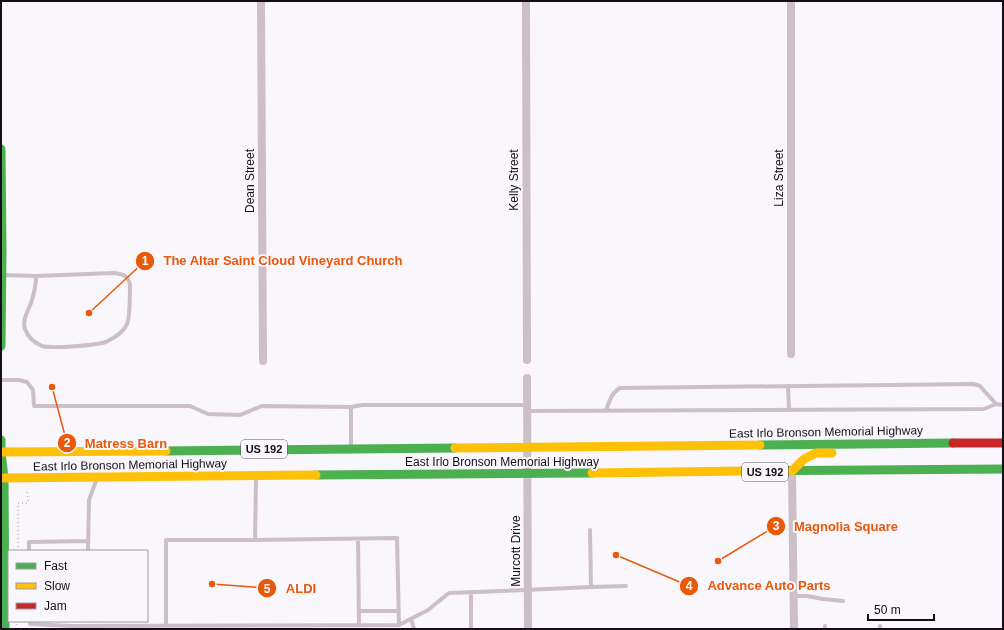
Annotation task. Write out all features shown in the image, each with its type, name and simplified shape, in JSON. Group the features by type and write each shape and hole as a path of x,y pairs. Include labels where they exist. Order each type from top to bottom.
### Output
{"main road":[{"path":"1,149 1,346"},
{"path":"1,440 3,601 5,629"},
{"path":"792,471 804,459 816,453 989,451 1000,443"},
{"name":"East Irlo Bronson Memorial Highway","path":"1,452 1000,443"},
{"path":"854,470 865,460"},
{"name":"East Irlo Bronson Memorial Highway","path":"2,478 1003,469"}],"street":[{"name":"Dean Street","path":"261,1 263,361"},
{"name":"Kelly Street","path":"526,1 527,360"},
{"name":"Liza Street","path":"791,1 791,354"},
{"path":"527,378 527,473"},
{"path":"792,471 794,629"},
{"name":"Murcott Drive","path":"527,473 528,629"}],"lane":[{"path":"2,275 36,276 121,274 128,279 130,284 128,323 122,332 105,342 76,346 42,346 30,338 24,324 24,319 31,303 36,284 36,276"},
{"path":"1,380 19,380 27,382 33,390 34,406 190,406 208,414 240,415 262,406 351,407 362,405 606,411 984,409 996,404 1003,405"},
{"path":"606,411 612,394 620,388 977,384 996,404"},
{"path":"788,386 789,410"},
{"path":"351,407 351,449"},
{"path":"255,540 256,476"},
{"path":"88,550 89,500 97,477"},
{"path":"590,530 591,586"},
{"path":"166,625 166,540 397,538 399,625"},
{"path":"358,539 359,625"},
{"path":"29,550 29,542 88,541"},
{"path":"30,629 30,622 87,627 166,625 297,627 399,625 428,610 449,592 503,592 591,586 626,586"},
{"path":"471,592 471,629"},
{"path":"793,596 807,596 843,601"},
{"path":"359,611 398,611"},
{"path":"411,619 414,629"}],"path":[{"path":"18,550 18,503 28,503 27,488"}],"traffic: fast":[{"path":"1,149 1,346"},
{"path":"1,440 4,478 5,629"},
{"path":"760,445 953,443"},
{"path":"166,451 455,448"},
{"path":"744,471 1003,469"},
{"path":"316,475 592,473"}],"traffic: slow":[{"path":"455,448 760,445"},
{"path":"1,452 166,451"},
{"path":"792,471 804,459 816,453 832,453"},
{"path":"592,473 744,471"},
{"path":"1,478 316,475"}],"traffic: jam":[{"path":"953,443 1003,443"}],"place":[{"name":"The Altar Saint Cloud Vineyard Church","path":"89,313"},
{"name":"Matress Barn","path":"52,387"},
{"name":"Advance Auto Parts","path":"616,555"},
{"name":"Magnolia Square","path":"718,561"},
{"name":"ALDI","path":"212,584"}]}
